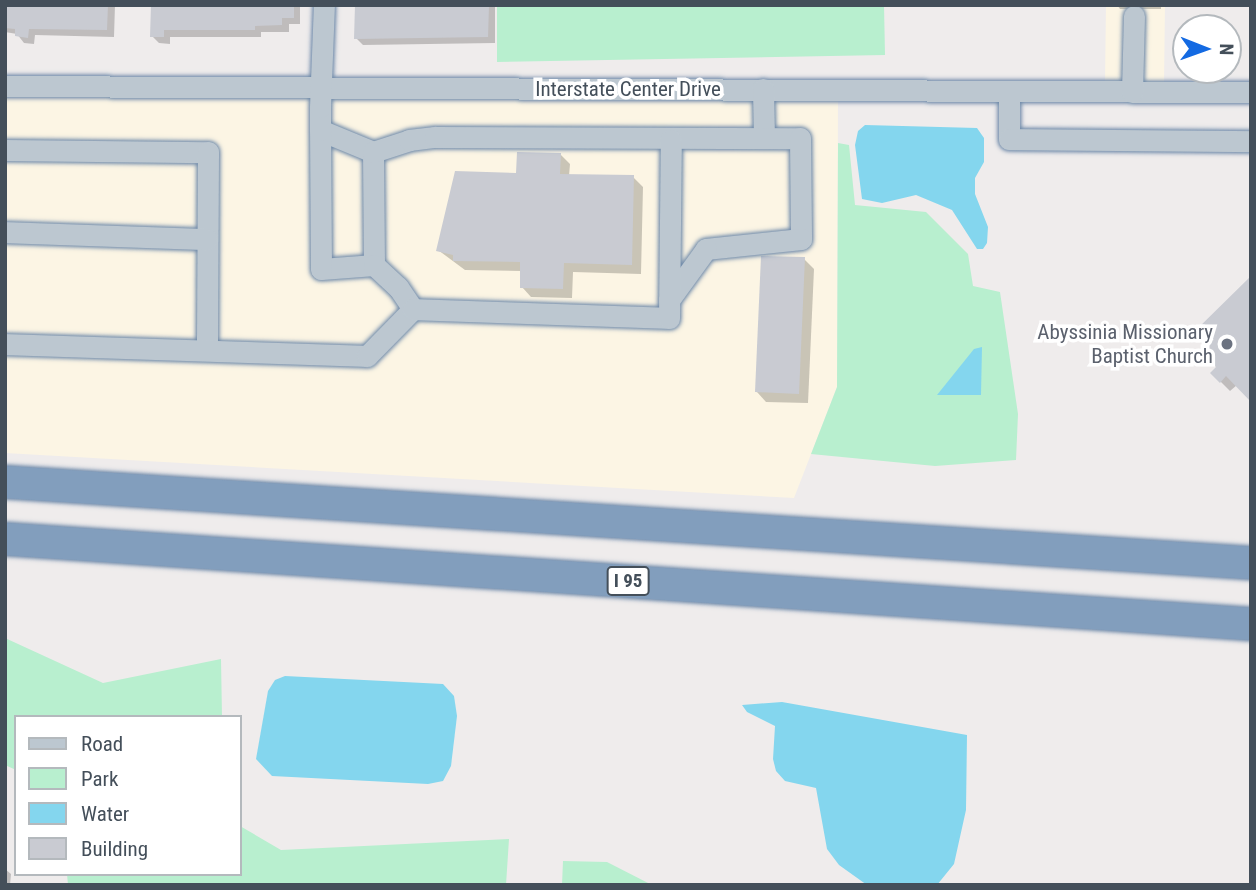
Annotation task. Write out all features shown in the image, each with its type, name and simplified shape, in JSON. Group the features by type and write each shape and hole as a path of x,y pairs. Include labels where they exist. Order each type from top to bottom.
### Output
{"highway":[{"path":"5,482 1251,563"},
{"name":"I 95","path":"5,539 1251,624"}],"street":[{"path":"324,5 320,130 321,269 374,265 398,287 413,309"},
{"path":"1132,92 1134,16"},
{"name":"Interstate Center Drive","path":"5,86 1251,92"},
{"path":"763,89 764,138"},
{"path":"1009,91 1009,139 1251,141"},
{"path":"320,130 373,152 409,140 435,137 671,140 800,138 801,239 706,249 669,300"},
{"path":"5,344 367,356 413,309 668,318 671,140"},
{"path":"5,150 208,152 207,350"},
{"path":"373,152 374,265"},
{"path":"5,232 207,239"}],"shaded area":[{"path":"1106,5 1165,5 1164,83 1105,81"},
{"path":"5,95 838,98 837,387 794,498 5,453"}],"green space":[{"path":"497,5 884,5 885,55 497,62"},
{"path":"838,143 849,145 855,205 926,212 968,254 973,286 1000,292 1018,414 1016,460 935,466 811,454 837,387"},
{"path":"5,638 103,683 221,659 222,715 14,715 14,769 5,765"},
{"path":"242,827 281,850 509,839 506,885 68,885 67,876 242,876"},
{"path":"563,861 607,862 652,885 562,885"}],"water":[{"path":"865,125 977,128 984,138 984,162 975,178 975,194 988,227 987,243 983,249 977,249 952,210 916,195 882,203 862,199 855,145 858,131"},
{"path":"982,347 981,395 937,395 974,349"},
{"path":"285,676 443,684 454,696 457,716 451,766 443,781 428,784 272,776 256,759 268,691 275,680"},
{"path":"782,702 967,735 966,810 954,864 937,885 867,885 839,865 827,849 816,788 785,781 776,771 773,759 775,726 747,712 742,705"}],"building":[{"path":"5,5 108,5 107,30 29,29 28,38 15,36 15,29 5,28"},
{"path":"151,5 294,5 294,18 282,18 282,25 255,26 255,30 164,30 164,37 150,37"},
{"path":"355,5 489,5 488,37 354,39"},
{"path":"517,152 561,153 560,174 634,175 632,265 564,263 563,289 520,288 520,262 453,261 453,255 436,251 455,171 516,173"},
{"path":"761,256 805,257 799,394 755,392"},
{"name":"Abyssinia Missionary Baptist Church","path":"1251,276 1251,402 1226,376 1220,383 1210,373 1216,367 1209,360 1215,354 1193,333"}],"place":[{"name":"Abyssinia Missionary Baptist Church","path":"1227,344"}]}
